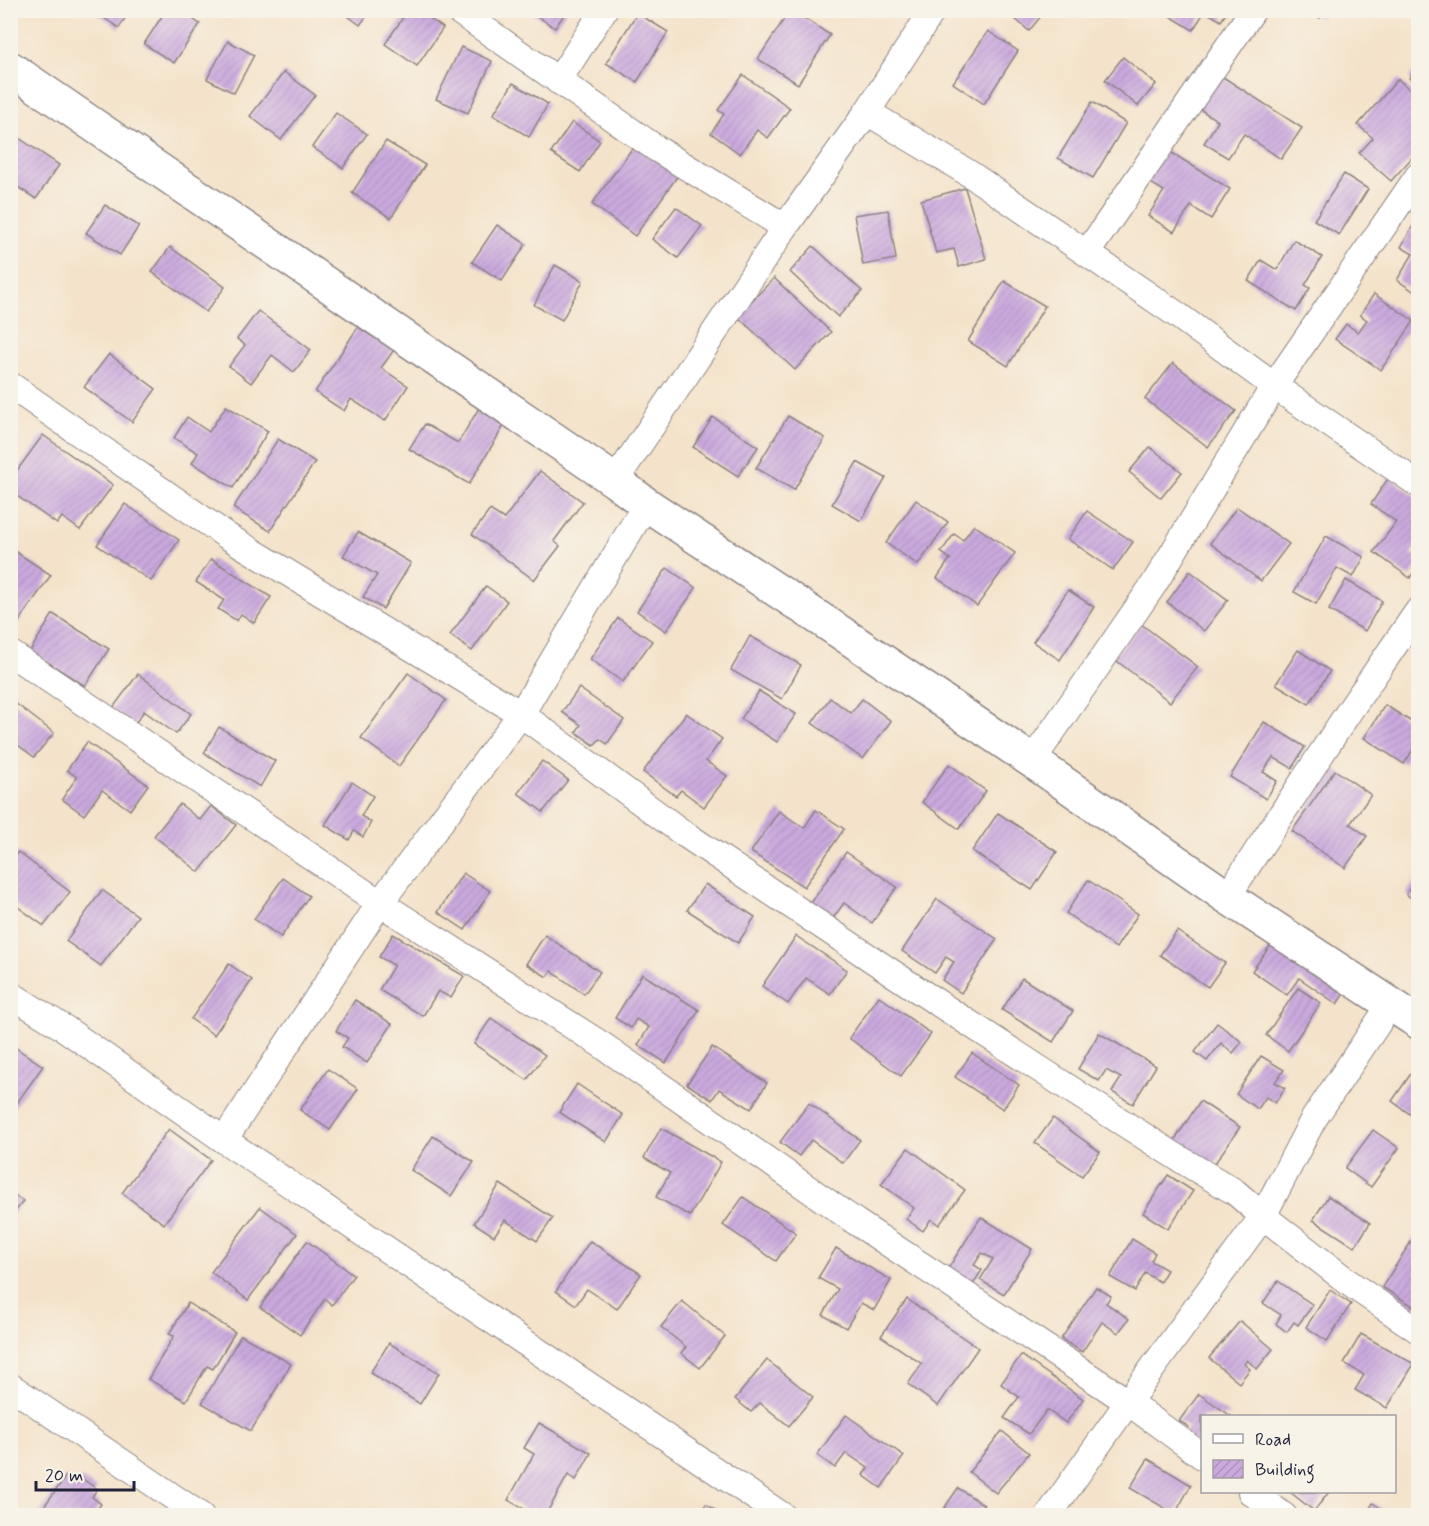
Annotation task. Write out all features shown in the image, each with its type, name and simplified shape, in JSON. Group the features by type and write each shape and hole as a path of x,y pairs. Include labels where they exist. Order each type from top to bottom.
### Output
{"main road":[{"path":"10,68 646,504 1032,761 1227,897 1419,1022"}],"street":[{"path":"457,10 657,149 785,227"},
{"path":"558,81 604,10"},
{"path":"615,481 785,227 867,112 933,10"},
{"path":"1087,253 1253,10"},
{"path":"867,112 970,174 1176,314 1274,386 1419,484"},
{"path":"1032,761 1154,584 1274,386 1419,176"},
{"path":"10,385 227,536 520,714 683,833 1059,1082 1235,1192 1352,1285 1419,1330"},
{"path":"224,1140 380,903 520,714 646,504"},
{"path":"1227,897 1352,707 1419,611"},
{"path":"10,653 380,903 602,1045 856,1222 1128,1402 1201,1455"},
{"path":"10,994 64,1028 224,1140 783,1515"},
{"path":"1048,1515 1263,1216 1313,1120 1390,1005"},
{"path":"10,1386 201,1515"},
{"path":"1254,1493 1284,1515"}],"building":[{"path":"92,10 130,10 119,28"},
{"path":"166,10 179,10 200,24 174,63 144,44"},
{"path":"340,10 371,10 360,25"},
{"path":"408,10 418,10 443,28 417,66 385,44"},
{"path":"528,10 567,10 555,28"},
{"path":"790,10 830,35 798,84 758,59"},
{"path":"1005,10 1046,10 1029,31"},
{"path":"1160,10 1228,10 1221,21 1205,11 1193,30"},
{"path":"1307,10 1326,10 1320,18"},
{"path":"637,13 668,32 637,82 606,63"},
{"path":"988,31 1018,51 984,104 953,83"},
{"path":"228,41 254,55 234,93 207,79"},
{"path":"461,47 492,61 468,113 436,99"},
{"path":"1123,57 1156,84 1138,106 1105,80"},
{"path":"1418,64 1418,85 1409,78"},
{"path":"284,72 315,95 281,140 250,116"},
{"path":"743,75 790,108 768,138 757,130 740,154 711,133 724,114 718,110"},
{"path":"1220,75 1302,128 1281,159 1244,134 1228,158 1204,143 1218,121 1198,108"},
{"path":"1398,79 1418,97 1418,151 1391,181 1359,153 1373,138 1358,125"},
{"path":"513,83 548,104 529,137 493,115"},
{"path":"1092,102 1126,123 1093,178 1058,158"},
{"path":"336,113 367,134 343,168 312,147"},
{"path":"572,122 600,141 580,172 551,153"},
{"path":"10,132 59,165 36,199 10,182"},
{"path":"386,141 425,165 391,218 352,193"},
{"path":"636,143 679,174 635,236 592,204"},
{"path":"1164,148 1230,189 1211,219 1191,206 1174,232 1148,216 1164,191 1144,179"},
{"path":"1344,174 1368,189 1339,235 1314,220"},
{"path":"965,188 986,259 959,267 954,249 936,253 921,200"},
{"path":"105,205 139,226 120,255 86,233"},
{"path":"676,207 702,226 678,258 652,239"},
{"path":"888,210 896,259 863,265 854,215"},
{"path":"1418,217 1418,294 1397,280 1413,254 1401,247"},
{"path":"497,225 526,244 502,281 472,262"},
{"path":"1294,240 1322,257 1305,285 1310,288 1296,311 1248,281 1261,260 1277,270"},
{"path":"813,246 862,291 838,317 790,272"},
{"path":"170,247 225,287 206,312 152,272"},
{"path":"555,265 583,281 562,320 534,305"},
{"path":"774,278 831,332 795,370 737,316"},
{"path":"1004,281 1045,306 1008,366 968,341"},
{"path":"1374,294 1414,321 1381,370 1335,339 1346,324 1358,332 1367,320 1360,315"},
{"path":"258,311 311,350 294,372 272,355 251,383 229,366 245,345 237,339"},
{"path":"358,327 394,350 381,368 408,386 385,421 351,399 344,411 315,392"},
{"path":"109,354 156,389 132,422 84,387"},
{"path":"1173,363 1236,411 1208,447 1145,399"},
{"path":"482,403 508,419 469,484 409,449 425,424 458,443"},
{"path":"226,406 268,431 233,488 192,463 198,453 174,438 187,417 209,432"},
{"path":"788,416 825,438 794,490 756,468"},
{"path":"713,417 758,447 738,476 693,447"},
{"path":"43,435 113,485 80,530 62,517 57,524 10,491 10,480"},
{"path":"278,439 315,462 270,531 233,508"},
{"path":"1150,447 1182,472 1161,498 1129,472"},
{"path":"857,462 886,478 861,521 832,504"},
{"path":"540,471 583,502 554,541 560,546 534,580 472,534 490,510 504,519"},
{"path":"1389,477 1418,498 1418,544 1412,553 1418,558 1418,565 1410,578 1374,552 1396,522 1371,504"},
{"path":"916,500 948,522 918,565 886,543"},
{"path":"125,504 179,540 151,581 97,545"},
{"path":"1237,507 1289,544 1261,581 1210,543"},
{"path":"1087,511 1133,542 1113,570 1068,539"},
{"path":"974,525 1015,553 977,606 937,578 950,559 941,552 954,534 963,540"},
{"path":"358,532 411,563 383,609 363,597 377,575 343,556"},
{"path":"1326,536 1364,557 1353,577 1337,568 1316,604 1294,592"},
{"path":"10,548 51,575 10,634"},
{"path":"211,559 271,597 254,623 241,614 237,621 218,609 224,600 196,582"},
{"path":"667,568 696,588 666,631 637,611"},
{"path":"1190,571 1228,600 1204,631 1167,602"},
{"path":"1346,580 1382,601 1365,631 1329,610"},
{"path":"486,586 507,601 472,651 450,635"},
{"path":"1068,590 1094,607 1060,660 1033,642"},
{"path":"53,614 109,649 85,686 30,651"},
{"path":"618,618 652,641 623,682 590,659"},
{"path":"1141,624 1198,667 1170,702 1113,658"},
{"path":"750,636 801,665 782,699 731,670"},
{"path":"1298,650 1330,671 1309,704 1276,684"},
{"path":"408,673 446,700 399,766 361,738"},
{"path":"138,674 191,714 176,734 144,711 134,725 112,709"},
{"path":"579,688 624,720 607,744 600,739 594,745 576,732 581,725 562,712"},
{"path":"759,691 796,714 777,742 741,719"},
{"path":"830,698 851,713 862,699 891,721 863,759 812,723"},
{"path":"10,699 54,733 34,757 10,739"},
{"path":"1385,705 1418,726 1418,742 1404,764 1364,738"},
{"path":"686,713 722,739 706,761 727,776 704,807 681,790 676,796 643,772"},
{"path":"1264,722 1305,747 1292,768 1273,757 1263,772 1277,781 1266,799 1230,777"},
{"path":"219,727 275,761 260,787 204,753"},
{"path":"87,742 148,785 130,810 102,790 84,815 62,799 77,777 67,770"},
{"path":"542,761 568,780 543,812 518,793"},
{"path":"949,764 986,791 959,829 922,802"},
{"path":"1335,770 1371,795 1350,824 1367,836 1345,868 1292,831"},
{"path":"352,782 373,796 361,816 371,822 363,837 354,831 349,840 325,825"},
{"path":"180,804 200,820 211,806 236,825 199,872 154,836"},
{"path":"816,810 844,829 804,887 751,852 779,811 804,828"},
{"path":"998,813 1057,852 1032,890 972,851"},
{"path":"18,852 70,892 44,926 10,901 10,861"},
{"path":"846,852 897,887 872,923 844,903 831,921 809,906"},
{"path":"463,873 490,891 465,930 438,912"},
{"path":"1418,876 1418,903 1406,894"},
{"path":"283,878 309,896 281,937 254,919"},
{"path":"1088,880 1138,914 1116,948 1066,913"},
{"path":"705,884 755,917 738,943 687,910"},
{"path":"102,890 138,916 101,966 66,941"},
{"path":"937,899 997,939 961,993 942,980 954,962 946,957 935,973 902,951"},
{"path":"1177,931 1225,963 1208,987 1160,955"},
{"path":"393,934 464,976 451,998 438,991 423,1016 379,990 394,965 379,957"},
{"path":"545,935 600,972 584,994 551,971 547,977 526,964"},
{"path":"796,936 847,970 830,994 806,978 788,1004 762,986"},
{"path":"1275,939 1347,989 1337,1004 1299,978 1287,995 1252,971"},
{"path":"229,964 252,980 214,1035 191,1019"},
{"path":"642,974 699,1010 666,1063 638,1045 649,1027 636,1019 631,1028 615,1018"},
{"path":"1022,978 1073,1011 1053,1042 1002,1010"},
{"path":"1298,988 1321,1003 1288,1051 1266,1035"},
{"path":"879,996 931,1034 901,1076 849,1038"},
{"path":"355,1000 392,1024 367,1063 342,1047 348,1038 336,1031"},
{"path":"491,1018 545,1055 527,1080 474,1044"},
{"path":"1217,1023 1242,1042 1233,1053 1221,1043 1207,1061 1195,1052"},
{"path":"1099,1033 1156,1066 1133,1104 1112,1092 1121,1078 1106,1070 1099,1081 1078,1069"},
{"path":"10,1044 43,1066 10,1113"},
{"path":"712,1047 767,1083 751,1109 719,1089 712,1100 687,1084"},
{"path":"972,1053 1019,1085 1003,1109 955,1077"},
{"path":"1261,1056 1284,1070 1275,1082 1285,1088 1275,1103 1266,1097 1258,1109 1236,1094"},
{"path":"1418,1066 1418,1120 1392,1101"},
{"path":"328,1069 358,1089 330,1130 300,1110"},
{"path":"577,1084 623,1115 606,1142 559,1112"},
{"path":"1200,1101 1240,1127 1213,1166 1174,1141"},
{"path":"809,1103 860,1140 843,1163 811,1140 799,1156 780,1142"},
{"path":"1053,1118 1100,1152 1082,1176 1035,1143"},
{"path":"661,1128 721,1162 690,1216 656,1197 670,1173 644,1158"},
{"path":"169,1129 211,1160 164,1224 122,1193"},
{"path":"1373,1130 1399,1148 1371,1187 1345,1168"},
{"path":"433,1136 474,1162 451,1196 411,1170"},
{"path":"908,1148 965,1190 939,1225 931,1219 923,1231 906,1219 914,1208 881,1184"},
{"path":"1168,1175 1193,1191 1168,1229 1143,1213"},
{"path":"500,1184 553,1218 537,1241 505,1220 494,1236 474,1223"},
{"path":"10,1193 23,1201 10,1219"},
{"path":"1328,1196 1370,1223 1355,1247 1313,1220"},
{"path":"743,1197 796,1233 776,1261 723,1225"},
{"path":"260,1207 297,1234 248,1300 211,1272"},
{"path":"981,1217 1032,1249 1004,1294 980,1280 993,1259 982,1253 974,1265 982,1270 972,1286 947,1270"},
{"path":"1414,1237 1418,1240 1418,1303 1416,1308 1382,1287"},
{"path":"1132,1239 1155,1253 1151,1261 1167,1270 1160,1282 1145,1273 1135,1291 1110,1277"},
{"path":"307,1241 354,1275 332,1305 325,1299 300,1335 260,1307"},
{"path":"590,1241 641,1274 617,1309 587,1289 576,1305 556,1291"},
{"path":"836,1248 891,1280 874,1310 861,1303 846,1328 823,1315 838,1289 818,1278"},
{"path":"1278,1281 1313,1305 1298,1325 1294,1322 1287,1332 1276,1324 1281,1315 1263,1303"},
{"path":"1096,1287 1111,1296 1106,1303 1129,1319 1118,1333 1102,1322 1082,1352 1061,1339"},
{"path":"1330,1290 1351,1304 1327,1341 1306,1327"},
{"path":"907,1299 978,1348 938,1406 908,1384 922,1364 881,1336"},
{"path":"682,1301 725,1336 700,1368 681,1353 686,1347 661,1327"},
{"path":"188,1303 235,1332 213,1369 207,1366 186,1401 148,1379 174,1336 169,1334"},
{"path":"1240,1321 1273,1349 1257,1369 1247,1360 1244,1364 1250,1369 1239,1383 1209,1358"},
{"path":"1361,1334 1414,1364 1387,1408 1355,1390 1364,1375 1344,1363"},
{"path":"241,1335 291,1364 251,1431 202,1403"},
{"path":"389,1343 439,1373 420,1404 370,1373"},
{"path":"1021,1355 1083,1399 1066,1423 1047,1410 1029,1434 1004,1418 1019,1397 1001,1384"},
{"path":"767,1360 813,1397 789,1426 760,1403 751,1412 735,1399"},
{"path":"1199,1394 1230,1415 1201,1415 1201,1446 1184,1434 1189,1427 1179,1421"},
{"path":"846,1415 904,1456 881,1488 863,1475 868,1468 846,1453 835,1468 817,1455"},
{"path":"539,1423 591,1453 576,1480 568,1475 545,1516 536,1516 508,1500 534,1454 524,1448"},
{"path":"1002,1431 1029,1453 996,1493 969,1472"},
{"path":"1148,1459 1191,1485 1175,1514 1130,1488"},
{"path":"66,1476 76,1484 81,1478 97,1489 92,1497 101,1504 93,1516 37,1516"},
{"path":"958,1488 984,1505 977,1516 939,1516"},
{"path":"1291,1493 1328,1493 1314,1511"},
{"path":"1373,1503 1392,1516 1365,1516"},
{"path":"706,1504 724,1516 698,1516"}]}
